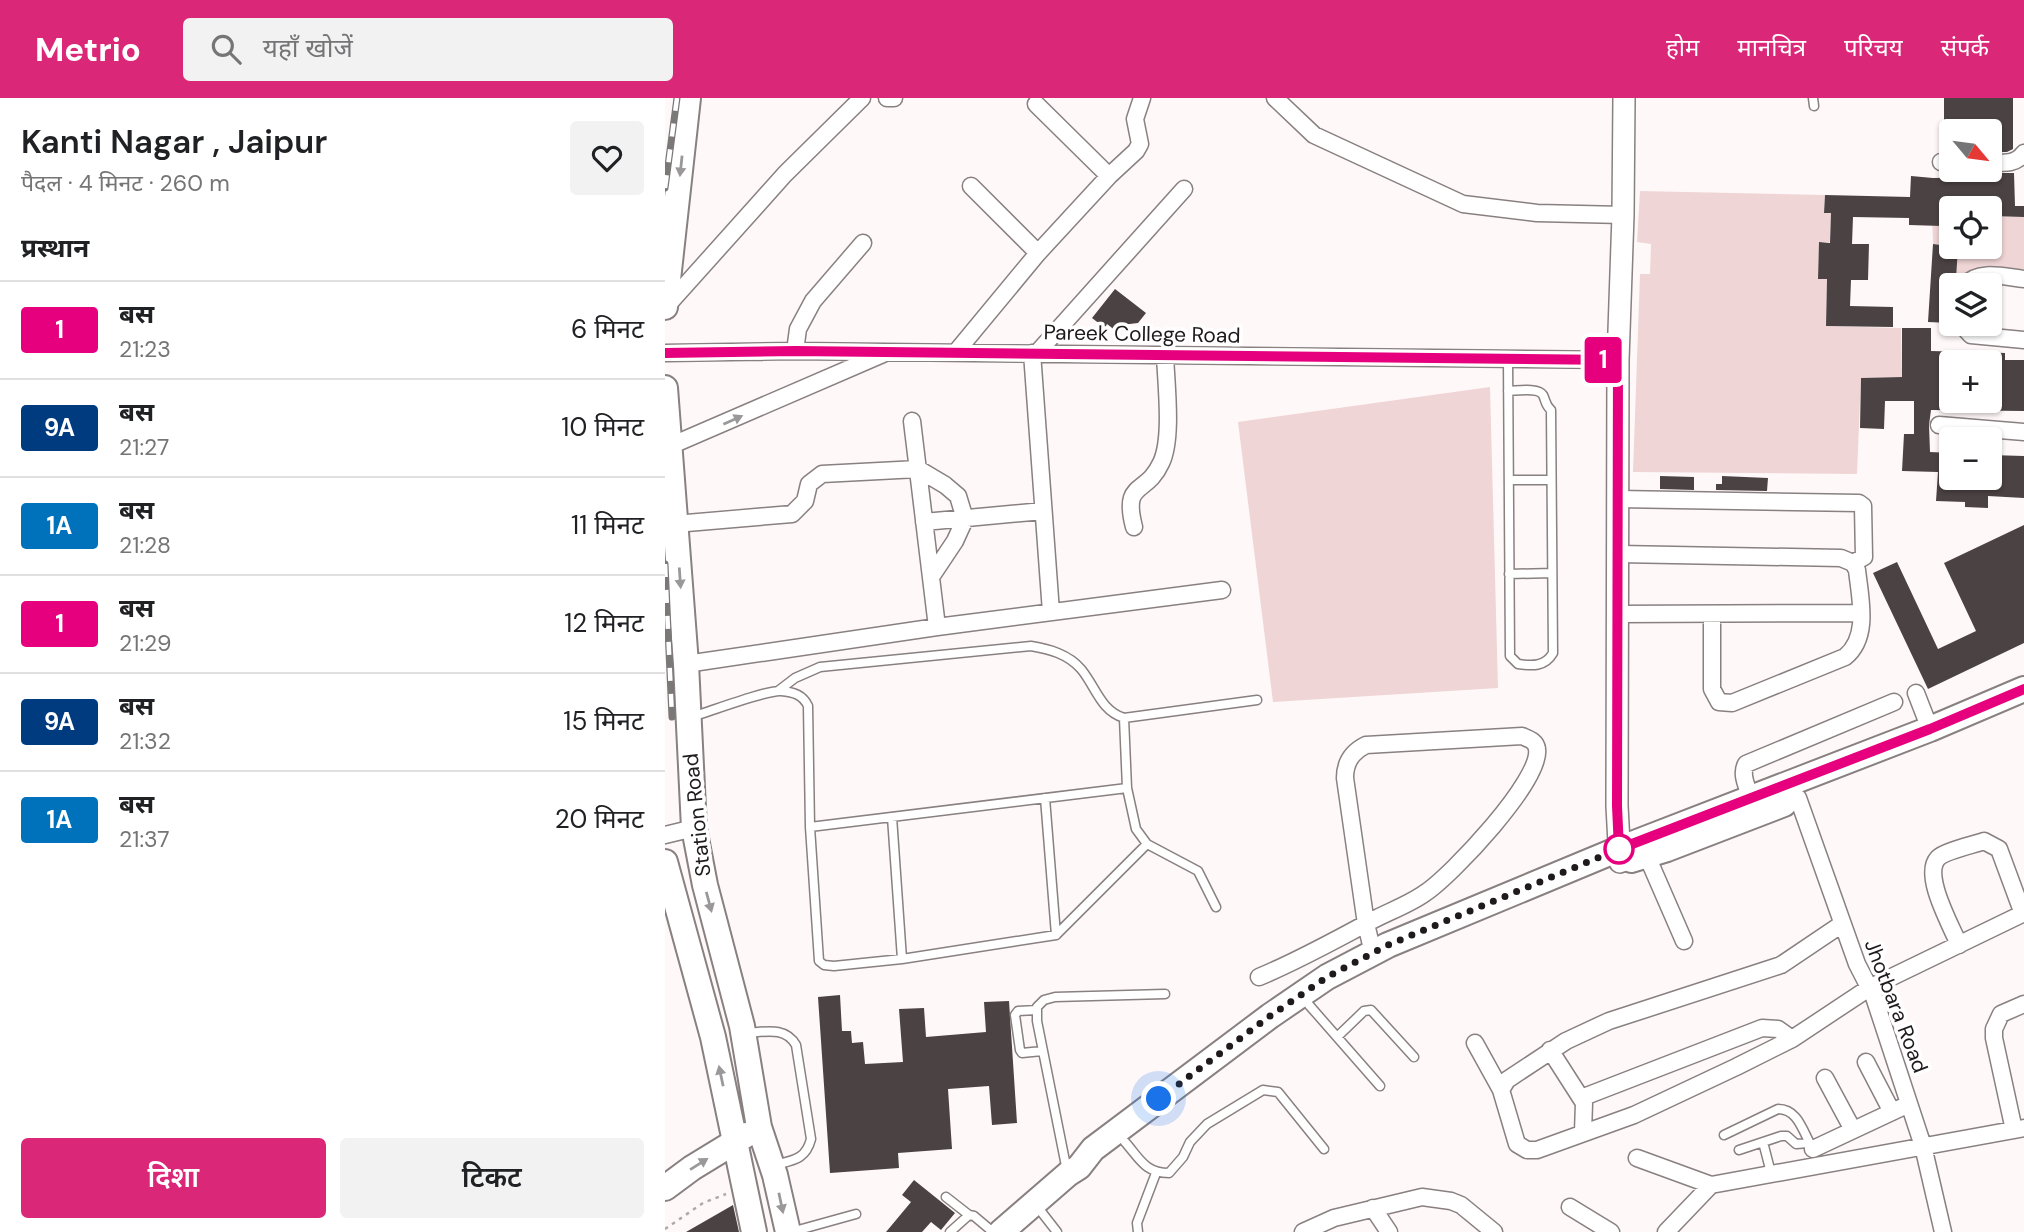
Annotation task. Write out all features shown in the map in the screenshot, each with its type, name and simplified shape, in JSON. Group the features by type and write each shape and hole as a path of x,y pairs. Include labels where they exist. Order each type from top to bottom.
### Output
{"main road":[{"path":"665,308 688,98"},
{"name":"Station Road","path":"665,388 686,664 694,828 705,885 743,1033 759,1127 789,1232"},
{"path":"1005,1230 1093,1149 1270,1016 1327,977 1373,953 1620,856 1751,799 2024,689"},
{"path":"1073,1170 1096,1164 1345,980 1478,925 1620,856 1647,856 2024,707"},
{"path":"665,862 713,1037 754,1232"},
{"path":"665,1188 759,1127"}],"street":[{"path":"665,308 785,174 862,98"},
{"path":"887,98 894,98"},
{"path":"956,352 1038,253 1109,176 1136,151 1140,144 1135,120 1142,98"},
{"path":"1275,98 1314,135 1463,204 1537,213 1623,215"},
{"path":"1620,856 1617,806 1618,360 1624,98"},
{"path":"1036,104 1109,176"},
{"path":"2002,163 2011,163 2024,153"},
{"path":"971,186 1038,253"},
{"path":"1051,612 1035,354 1184,188"},
{"path":"795,351 798,329 813,301 863,243"},
{"path":"2002,277 2024,279"},
{"path":"1982,336 2024,340"},
{"name":"Pareek College Road","path":"665,354 795,351 956,352 1618,360"},
{"path":"670,446 889,352"},
{"path":"1134,527 1130,509 1133,493 1155,474 1166,450 1165,355"},
{"path":"912,421 937,627"},
{"path":"1939,425 2024,432"},
{"path":"675,524 792,514 805,501 809,484 822,474 918,469 958,496 965,519 931,578"},
{"path":"1618,499 1859,503 1863,506 1864,556 1853,563"},
{"path":"924,522 1043,511"},
{"path":"1619,554 1841,558 1853,563 1857,570 1861,612 1860,637 1856,649 1846,657 1726,704 1719,702 1712,689 1712,614"},
{"path":"686,664 937,627 1222,590"},
{"path":"1618,614 1861,612"},
{"path":"1916,692 1930,729"},
{"path":"1751,799 1744,778 1743,769 1746,764 1894,702"},
{"path":"1259,978 1366,924 1424,894 1445,878 1521,791 1537,761 1537,747 1532,740 1522,736 1366,745 1350,757 1345,768 1345,778 1366,924 1373,953"},
{"name":"Jhotbara Road","path":"1798,798 1909,1104 1923,1146 1943,1232"},
{"path":"665,835 694,828"},
{"path":"1475,1043 1501,1090 1517,1144 1527,1150 1537,1150 1634,1115 1792,1039 1869,988 2023,913 1999,849 1984,841 1940,856 1933,867 1933,883 1959,944"},
{"path":"1647,856 1684,941"},
{"path":"1501,1090 1507,1080 1550,1050 1609,1021 1781,965 1842,924"},
{"path":"1637,1158 1711,1185 2019,1129 1994,1038 1994,1029 2001,1014 2024,1004"},
{"path":"1581,1098 1762,1028 1778,1029 1792,1039"},
{"path":"1550,1050 1584,1103 1583,1132"},
{"path":"1866,1062 1892,1112"},
{"path":"1825,1078 1853,1130"},
{"path":"1811,1146 1909,1104"},
{"path":"1666,1232 1711,1185"},
{"path":"1303,1232 1334,1217 1423,1197 1461,1205 1494,1232"},
{"path":"1570,1207 1611,1232"},
{"path":"1373,1208 1389,1232"}],"lane":[{"path":"1508,359 1508,391 1509,480 1509,574 1510,656 1518,664 1542,664 1549,660 1553,653 1551,410 1546,407 1542,394 1538,391 1508,391"},
{"path":"1509,480 1551,480"},
{"path":"1509,574 1552,573"},
{"path":"688,719 778,691 795,678 820,667 1031,646 1053,650 1079,667 1096,696 1113,715 1124,718 1257,701"},
{"path":"778,691 797,694 808,706 810,827 819,961 824,965 902,959 1056,935 1147,844"},
{"path":"1124,718 1127,788 1136,829 1147,844 1198,871 1216,907"},
{"path":"810,827 1127,788"},
{"path":"1045,798 1056,935"},
{"path":"892,817 902,959"},
{"path":"1073,1170 1042,1051 1037,1010 1044,1000 1055,997 1165,994"},
{"path":"1309,1005 1380,1086"},
{"path":"1037,1010 1018,1011 1015,1015 1022,1053 1042,1051"},
{"path":"1337,1037 1364,1012 1371,1010 1414,1057"},
{"path":"743,1033 777,1031 789,1035 796,1045 811,1139 807,1152 801,1159 772,1166"},
{"path":"1125,1142 1148,1170 1169,1173 1183,1157 1190,1142 1207,1124 1263,1090 1279,1092 1324,1150"},
{"path":"1724,1135 1778,1110 1787,1110 1795,1115 1822,1164"},
{"path":"1739,1150 1781,1136 1811,1146"},
{"path":"1763,1142 1772,1173"},
{"path":"1138,1232 1137,1223 1156,1173"},
{"path":"946,1198 969,1215 1005,1230"},
{"path":"1034,1202 1057,1232"},
{"path":"789,1232 856,1214"},
{"path":"950,1232 969,1215"}],"path":[{"path":"665,1229 703,1203 727,1194"}],"shaded area":[{"path":"1640,191 1825,195 1824,213 1831,213 1830,242 1819,242 1818,278 1827,279 1826,326 1901,328 1902,377 1861,378 1857,474 1633,472 1640,274 1650,274 1651,244 1637,242"},
{"path":"1932,214 1939,214 1939,244 1933,244"},
{"path":"2002,216 2024,217 2024,283 2002,283 2002,273 1957,273 1957,259 2002,259"},
{"path":"1490,387 1498,688 1273,702 1238,422"}],"building":[{"path":"1944,98 2013,98 2013,149 2002,152 2002,119 1944,119"},
{"path":"2002,173 2014,173 2015,206 2024,206 2024,217 2002,216 2002,196 1939,196 1939,226 1909,225 1909,218 1853,217 1852,244 1869,244 1868,280 1851,280 1850,306 1893,307 1893,327 1826,326 1827,279 1818,279 1819,242 1830,243 1831,213 1824,213 1825,195 1910,197 1911,176 1939,178 1939,182 2002,182"},
{"path":"1933,244 1939,245 1939,259 1957,259 1956,273 1939,273 1939,322 1928,322"},
{"path":"1115,289 1146,313 1138,323 1121,325 1116,331 1107,324 1105,328 1092,318"},
{"path":"1902,328 1931,328 1931,351 1939,351 1939,410 1931,410 1930,452 1939,452 1939,490 2002,490 2002,455 2024,456 2024,498 1988,496 1988,508 1965,507 1965,502 1936,501 1938,472 1902,471 1904,434 1914,434 1914,401 1885,401 1884,429 1860,428 1861,378 1902,377"},
{"path":"2002,353 2005,353 2005,360 2024,360 2024,411 2002,411"},
{"path":"1660,476 1694,477 1694,490 1660,489"},
{"path":"1722,476 1768,478 1767,491 1716,490 1716,484 1722,484"},
{"path":"2024,525 2024,643 1928,689 1873,573 1897,562 1938,649 1976,631 1944,563"},
{"path":"840,995 842,1031 851,1031 852,1043 863,1042 865,1064 903,1062 899,1009 924,1008 926,1037 986,1032 984,1002 1009,1001 1017,1123 992,1125 989,1086 948,1089 952,1149 898,1153 899,1168 830,1173 818,997"},
{"path":"914,1180 955,1213 941,1230 931,1222 922,1232 886,1232 911,1202 902,1195"},
{"path":"733,1205 739,1232 686,1232"}],"railway":[{"path":"665,188 677,98"},
{"path":"665,564 672,717"}],"bus line":[{"name":"1","path":"665,353 795,351 1618,360 1619,849 1930,729 2024,689"}],"route":[{"path":"1159,1099 1327,977 1388,945 1619,849"}]}
